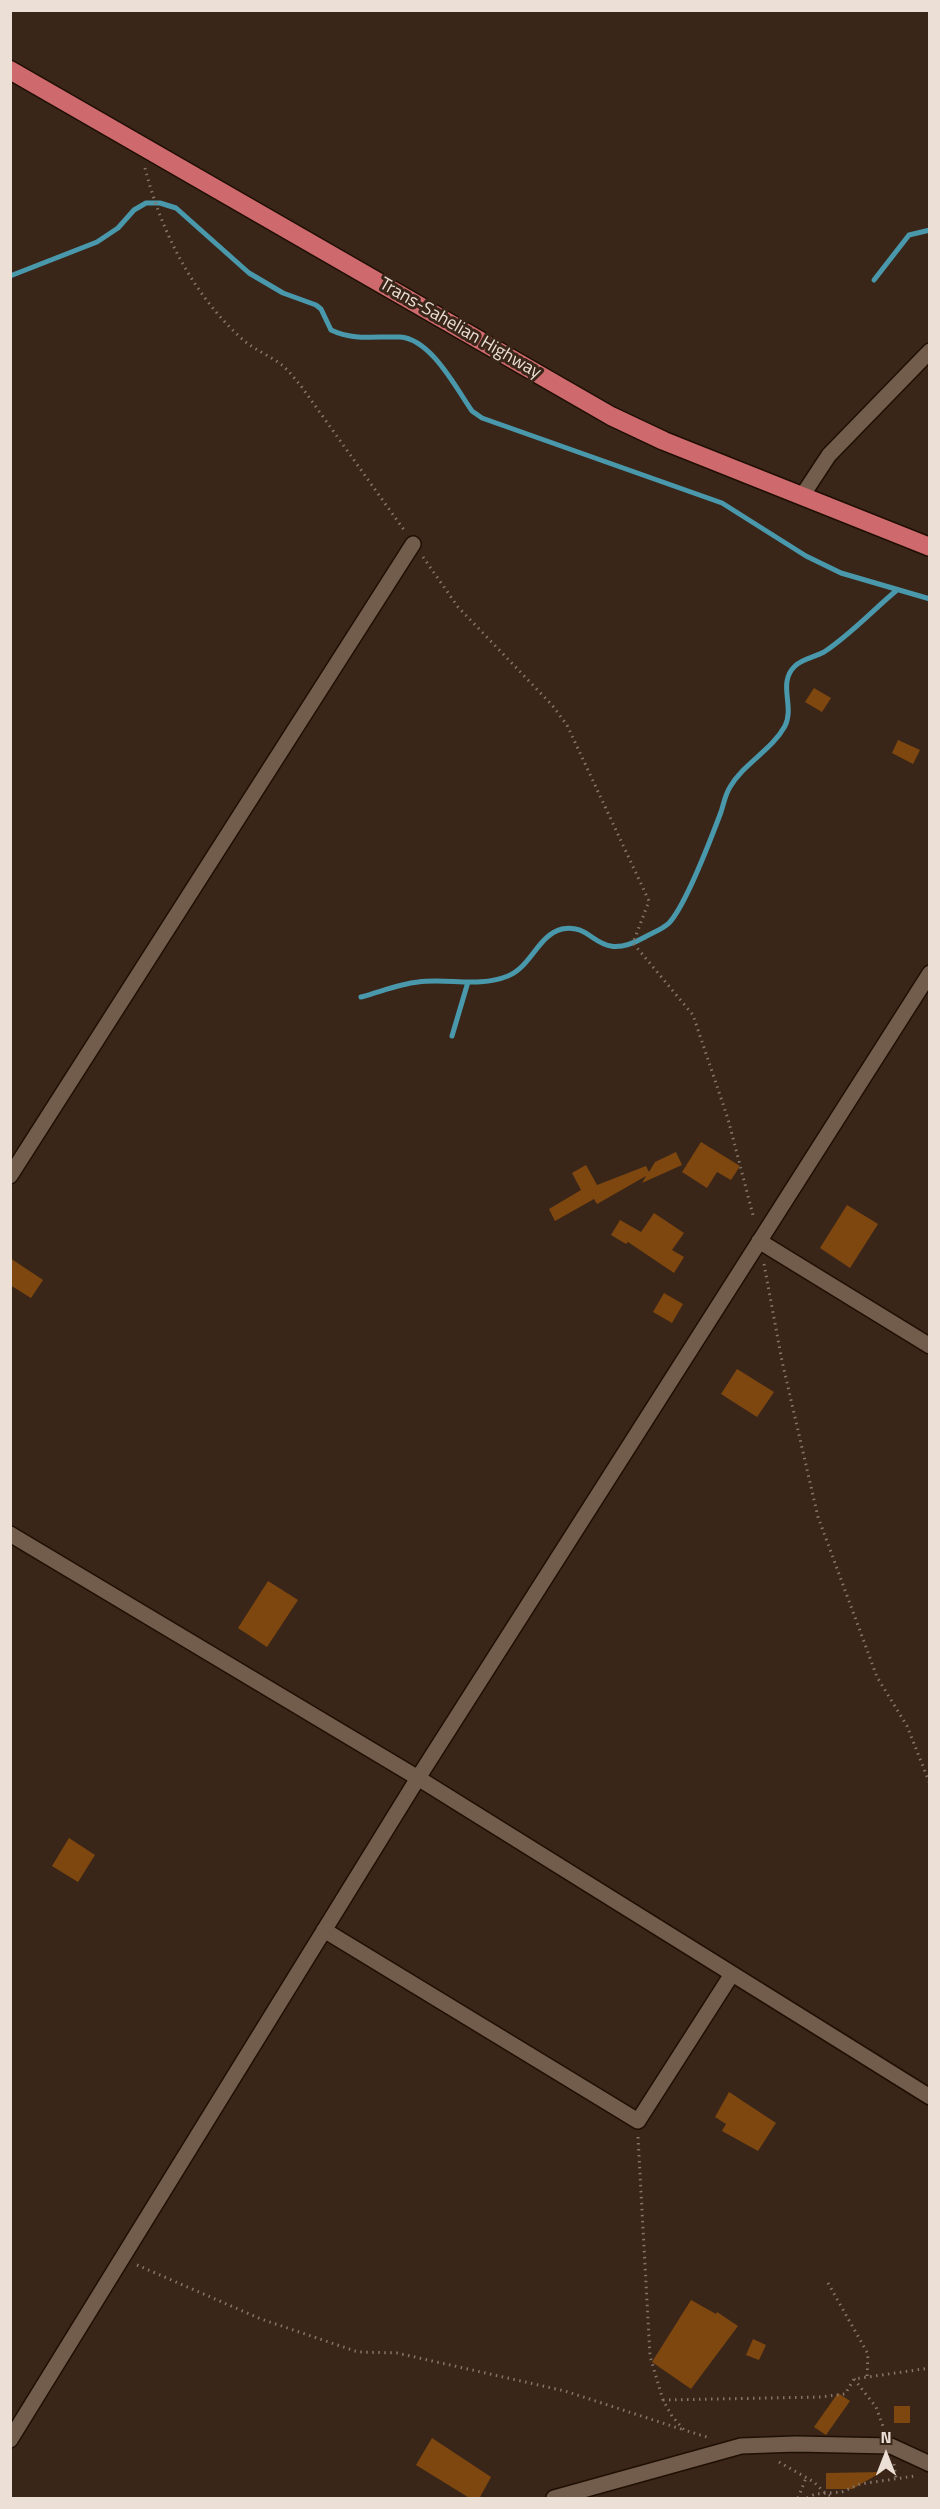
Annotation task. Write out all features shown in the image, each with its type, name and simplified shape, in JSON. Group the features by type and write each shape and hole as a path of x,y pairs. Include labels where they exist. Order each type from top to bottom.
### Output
{"highway":[{"name":"Trans-Sahelian Highway","path":"10,70 611,416 664,441 930,547"}],"street":[{"path":"802,496 828,455 930,351"},
{"path":"10,1176 413,544"},
{"path":"10,2440 418,1778 930,973"},
{"path":"759,1241 930,1346"},
{"path":"10,1534 418,1778 930,2097"},
{"path":"324,1930 638,2121 732,1974"},
{"path":"554,2499 741,2446 796,2444 891,2446 924,2470"}],"path":[{"path":"138,143 154,203 170,241 202,297 241,339 282,365 301,386 458,608 552,705 567,725 649,901 633,944 693,1016 728,1119 759,1241 782,1361 818,1517 877,1677 907,1726 930,1784"},
{"path":"638,2121 650,2356 663,2400 684,2430"},
{"path":"122,2259 261,2319 358,2352 397,2353 565,2391 741,2446"},
{"path":"828,2283 868,2354 867,2378"},
{"path":"854,2379 930,2368"},
{"path":"663,2400 821,2397 844,2394 854,2379"},
{"path":"854,2379 876,2408 891,2446"},
{"path":"773,2459 814,2482 834,2499"},
{"path":"807,2499 815,2494 842,2492 860,2484 924,2470"},
{"path":"798,2499 806,2478"}],"building":[{"path":"814,688 831,698 822,712 805,702"},
{"path":"898,740 920,750 913,764 892,753"},
{"path":"701,1142 740,1166 731,1180 717,1172 707,1188 682,1172"},
{"path":"676,1152 682,1165 642,1183 646,1176 597,1204 594,1199 555,1221 549,1209 581,1190 572,1173 586,1165 597,1185 646,1166 649,1172 655,1162"},
{"path":"847,1205 878,1224 850,1268 820,1248"},
{"path":"654,1213 684,1233 672,1250 684,1257 674,1273 628,1242 626,1244 611,1235 620,1220 641,1232"},
{"path":"10,1258 43,1280 31,1298 10,1285"},
{"path":"664,1293 683,1304 672,1323 653,1312"},
{"path":"737,1369 774,1392 757,1417 721,1394"},
{"path":"268,1581 298,1600 267,1647 238,1628"},
{"path":"69,1838 95,1855 78,1882 52,1866"},
{"path":"729,2092 776,2123 758,2151 722,2131 726,2124 715,2117"},
{"path":"691,2300 716,2314 717,2312 738,2326 691,2389 652,2362"},
{"path":"753,2339 766,2345 759,2360 746,2355"},
{"path":"838,2393 850,2401 826,2435 814,2427"},
{"path":"894,2406 910,2406 910,2423 894,2423"},
{"path":"432,2438 491,2477 479,2499 471,2499 416,2465"},
{"path":"882,2472 852,2489 826,2489 826,2473"}],"waterway":[{"path":"10,276 97,242 118,228 134,210 146,203 160,203 176,208 249,273 283,293 316,305 321,309 331,330 356,337 400,337 422,346 442,366 472,411 482,418 722,503 806,556 841,573 930,599"},
{"path":"874,280 909,235 930,230"},
{"path":"361,997 411,983 497,980 516,972 540,944 554,932 562,929 573,928 606,945 616,947 628,944 667,925 690,887 730,787 736,778 773,742 785,726 788,718 787,680 790,673 798,664 834,645 897,590"},
{"path":"452,1036 468,982"}]}
